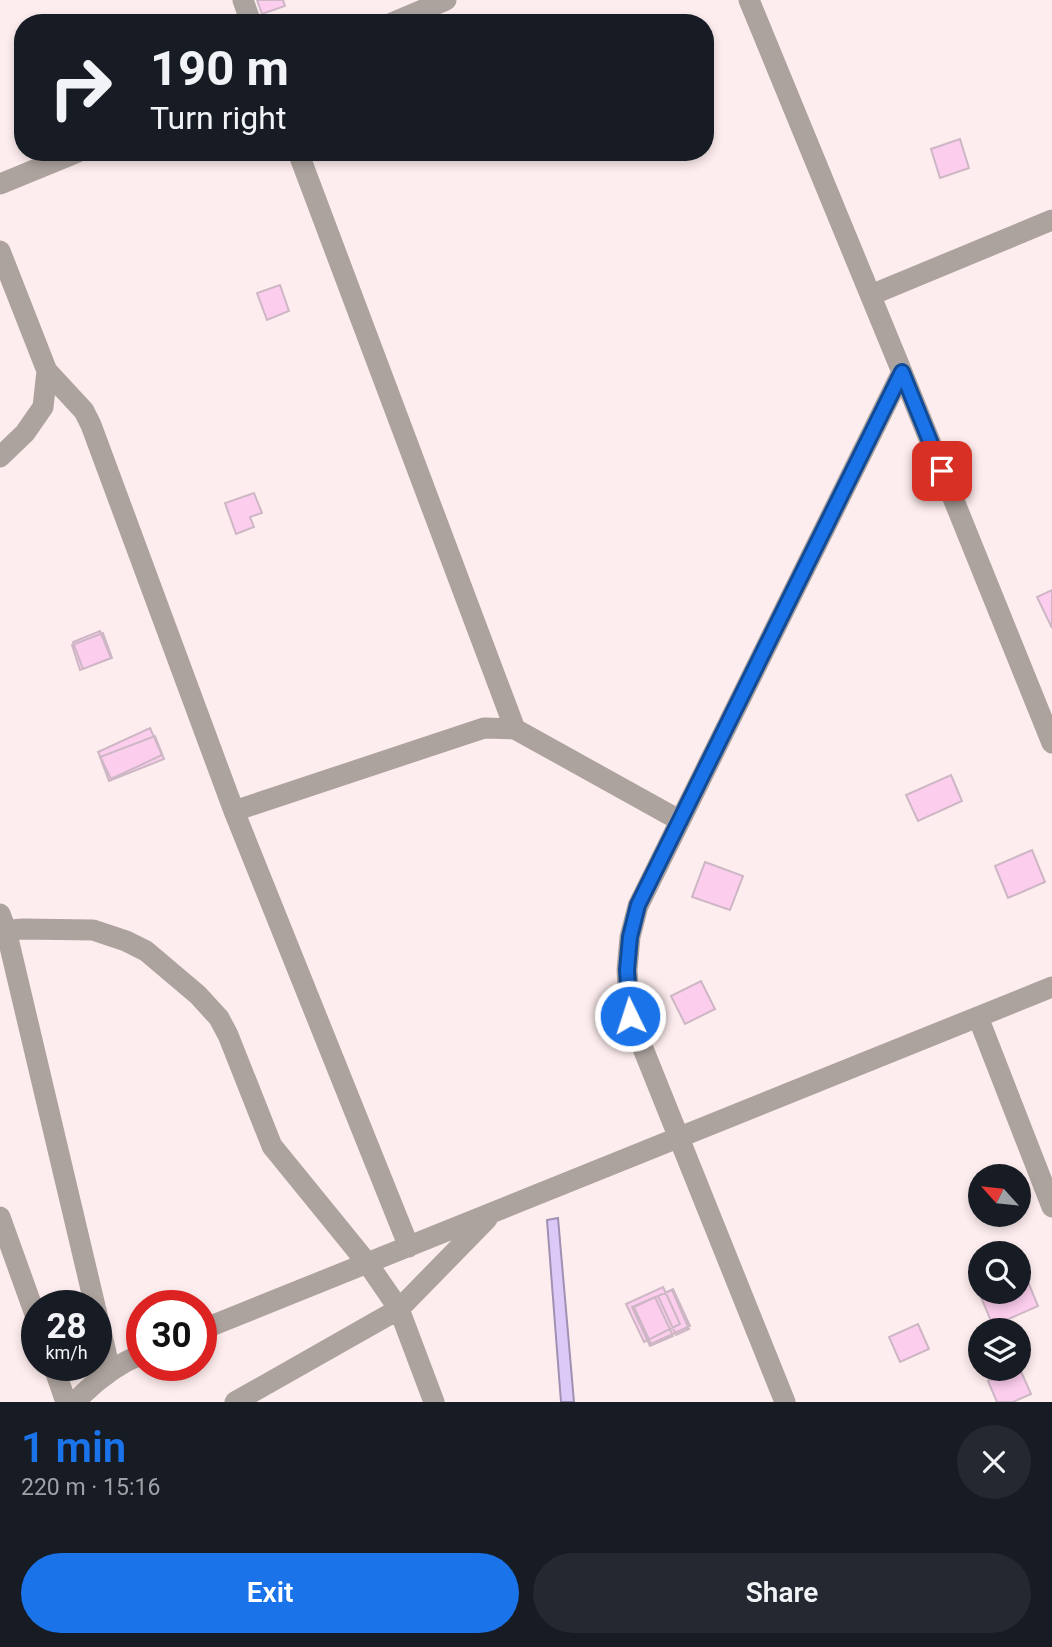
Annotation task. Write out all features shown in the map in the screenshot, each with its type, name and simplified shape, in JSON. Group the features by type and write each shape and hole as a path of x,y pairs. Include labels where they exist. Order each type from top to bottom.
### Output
{"street":[{"path":"413,14 446,0"},
{"path":"750,0 1052,743"},
{"path":"0,184 56,161"},
{"path":"302,161 515,729"},
{"path":"871,295 1052,220"},
{"path":"0,251 47,371 84,411 91,425 234,811 409,1247"},
{"path":"0,457 25,433 43,407 47,371"},
{"path":"785,1402 630,1016 627,970 630,937 638,905 902,372"},
{"path":"234,811 484,728 515,729 679,820"},
{"path":"92,1290 2,925 23,929 93,930 109,934 146,951 198,995 219,1018 272,1146 368,1264 399,1309 434,1402"},
{"path":"217,1324 1052,987"},
{"path":"978,1017 1052,1207"},
{"path":"235,1402 399,1309 494,1212"},
{"path":"0,1217 26,1290"},
{"path":"58,1381 66,1402"},
{"path":"75,1402 96,1381"}],"shaded area":[{"path":"558,1218 574,1402 561,1402 547,1220"}],"building":[{"path":"257,0 283,0 285,6 262,14"},
{"path":"960,139 969,168 940,178 931,149"},
{"path":"280,285 289,311 267,320 257,293"},
{"path":"254,493 262,513 250,517 254,527 236,534 225,503"},
{"path":"1052,590 1052,628 1037,597"},
{"path":"100,631 111,658 83,669 73,642"},
{"path":"103,633 112,658 80,670 72,645"},
{"path":"150,728 162,755 111,779 98,752"},
{"path":"155,736 164,759 109,781 100,757"},
{"path":"951,775 962,801 918,821 906,795"},
{"path":"1032,850 1045,882 1008,898 995,866"},
{"path":"705,862 743,876 730,910 692,897"},
{"path":"701,981 715,1009 685,1024 671,996"},
{"path":"663,1287 680,1324 644,1342 626,1304"},
{"path":"673,1289 690,1326 651,1344 634,1307"},
{"path":"1031,1289 1038,1306 1011,1318 990,1318 984,1304 1031,1304"},
{"path":"672,1290 689,1329 676,1335 658,1296"},
{"path":"655,1297 673,1336 650,1346 632,1307"},
{"path":"918,1324 929,1349 900,1362 889,1337"},
{"path":"988,1381 1025,1381 1031,1394 1013,1402 997,1402"}],"route":[{"path":"630,1016 627,970 630,937 638,905 902,372 942,471"}]}
